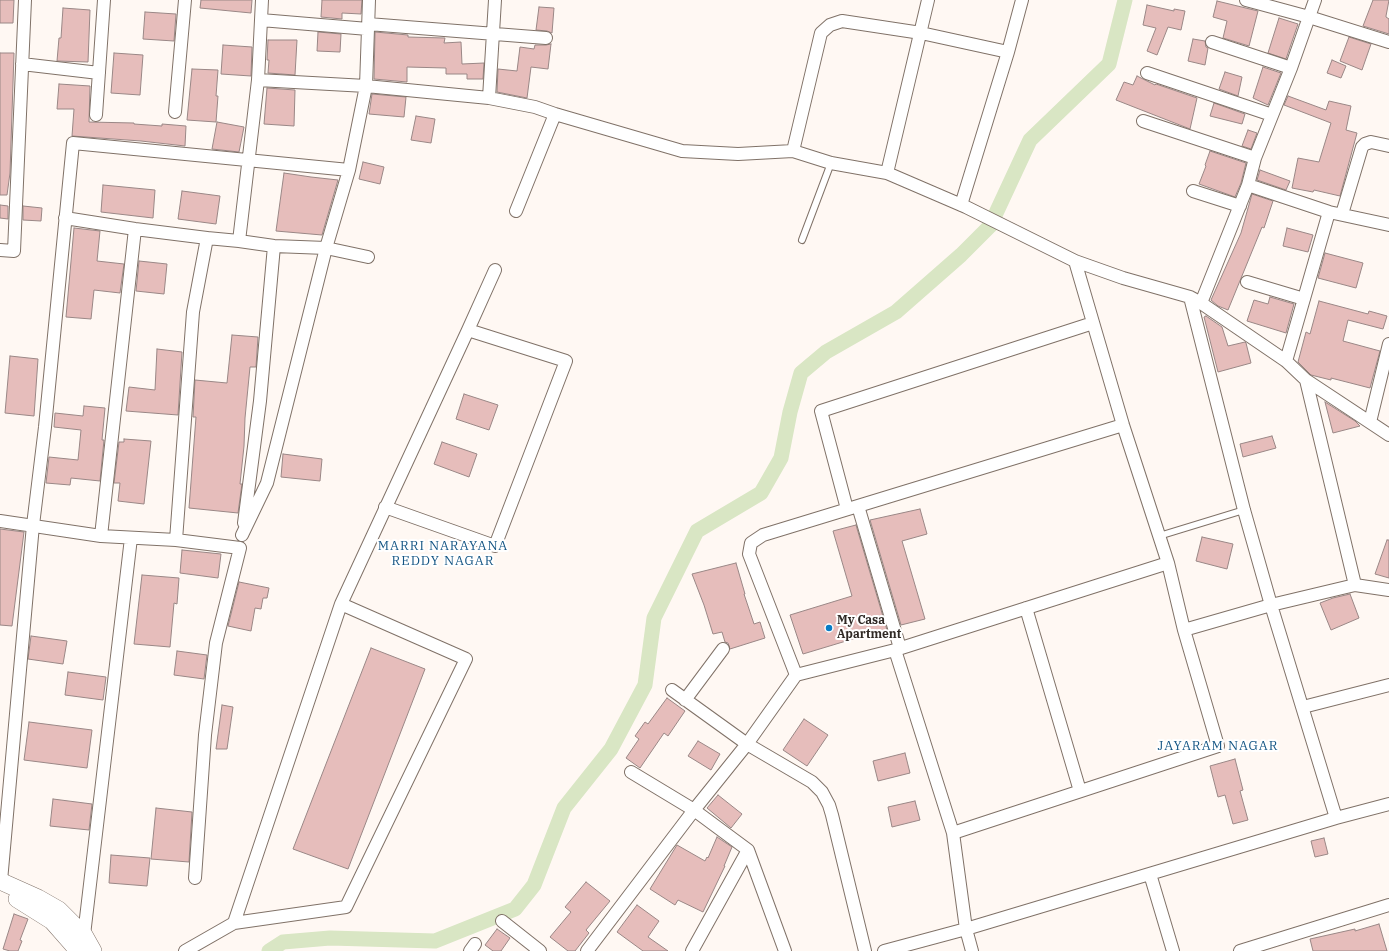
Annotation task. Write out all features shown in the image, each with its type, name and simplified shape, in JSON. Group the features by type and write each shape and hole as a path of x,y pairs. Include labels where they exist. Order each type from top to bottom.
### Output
{"main road":[{"path":"0,885 38,898 59,910 84,935 93,951"},
{"path":"0,885 52,921 74,946 76,951"}],"street":[{"path":"0,250 14,251 26,0"},
{"path":"96,115 104,0"},
{"path":"175,112 185,0"},
{"path":"239,241 258,80 262,0"},
{"path":"242,535 267,483 326,248 349,170 366,86 369,0"},
{"path":"489,98 495,0"},
{"path":"887,173 928,0"},
{"path":"963,206 1022,0"},
{"path":"1246,0 1309,17 1389,42"},
{"path":"1201,303 1248,185 1255,158 1291,68 1315,0"},
{"path":"261,20 546,38"},
{"path":"793,151 821,33 830,25 842,21 921,33 1008,52"},
{"path":"1212,42 1291,68"},
{"path":"22,64 99,73"},
{"path":"1147,72 1272,114"},
{"path":"258,80 366,86 489,98 535,107 682,151 738,154 793,151 831,163 887,173 963,206 1075,261 1123,278 1190,297 1286,361 1306,380 1389,435"},
{"path":"516,212 556,114"},
{"path":"1143,121 1255,158"},
{"path":"1342,214 1362,147 1371,142 1388,142"},
{"path":"0,885 33,525 45,427 73,144 349,170"},
{"path":"1248,185 1329,212 1389,225"},
{"path":"1193,191 1240,206"},
{"path":"1286,361 1329,212"},
{"path":"65,218 136,229 274,246 326,248 368,257"},
{"path":"101,536 136,229"},
{"path":"176,540 193,312 208,238"},
{"path":"195,878 205,735 216,643 242,535 260,401 274,246"},
{"path":"953,833 1218,746 1184,630 1168,563 1123,424 1075,261"},
{"path":"234,923 341,604 495,270"},
{"path":"1246,282 1304,299"},
{"path":"1190,297 1244,510 1271,605 1336,818"},
{"path":"972,951 966,929 953,833 898,649 821,411 1093,322"},
{"path":"385,507 495,546 566,361 468,330"},
{"path":"1370,422 1389,344"},
{"path":"1306,380 1355,585"},
{"path":"796,675 749,554 751,543 763,535 1123,424"},
{"path":"0,521 101,536 176,540 240,548"},
{"path":"84,935 131,538"},
{"path":"587,951 694,810 747,744 796,675 898,649 1168,563"},
{"path":"1184,630 1271,605 1355,585 1389,590"},
{"path":"185,951 234,923 346,908 466,659 341,604"},
{"path":"1026,608 1080,791"},
{"path":"685,700 723,649"},
{"path":"1302,707 1389,685"},
{"path":"672,690 747,744 812,782 822,792 832,815 864,951"},
{"path":"631,772 694,810 748,850 786,951"},
{"path":"884,951 966,929 1336,818 1389,804"},
{"path":"692,951 748,850"},
{"path":"1150,874 1173,951"},
{"path":"1240,951 1389,905"},
{"path":"502,921 540,951"}],"lane":[{"path":"802,240 831,163"},
{"path":"1160,536 1244,510"}],"building":[{"path":"0,0 14,0 13,23 0,23"},
{"path":"201,0 252,0 251,13 200,8"},
{"path":"322,0 362,0 361,14 342,13 342,19 321,17"},
{"path":"1373,0 1389,0 1386,17 1389,19 1389,34 1363,26"},
{"path":"1217,1 1258,11 1249,46 1223,38 1227,21 1213,17"},
{"path":"1147,5 1174,11 1174,9 1185,11 1181,30 1168,27 1157,55 1147,51 1156,28 1143,25"},
{"path":"539,7 554,8 552,33 536,30"},
{"path":"63,8 90,10 88,62 57,61 59,38 61,38"},
{"path":"145,12 176,14 174,41 143,39"},
{"path":"1279,18 1298,24 1286,59 1268,53"},
{"path":"318,32 341,34 340,52 317,51"},
{"path":"375,32 408,35 408,37 445,38 444,43 461,42 462,64 484,63 483,79 467,79 467,74 446,74 446,68 407,67 407,82 374,79"},
{"path":"1349,37 1371,44 1362,70 1340,61"},
{"path":"1193,39 1205,41 1206,47 1208,48 1205,65 1188,61"},
{"path":"268,40 297,40 295,75 268,73"},
{"path":"551,44 548,69 531,67 527,98 497,92 498,69 517,71 520,47 534,49 535,45"},
{"path":"223,45 252,47 251,76 221,74"},
{"path":"0,53 14,53 10,173 7,195 0,195"},
{"path":"114,53 143,55 140,95 111,93"},
{"path":"1332,60 1346,66 1341,78 1327,73"},
{"path":"1263,67 1281,73 1268,105 1253,98"},
{"path":"192,69 218,70 216,122 187,120"},
{"path":"1225,72 1242,77 1238,96 1219,89"},
{"path":"1137,76 1155,85 1156,84 1197,98 1190,129 1116,100 1124,82 1133,85"},
{"path":"59,84 90,86 89,122 186,126 185,146 72,136 74,109 57,109"},
{"path":"267,88 295,90 294,126 264,124"},
{"path":"372,94 406,97 404,117 369,114"},
{"path":"1288,96 1326,110 1329,101 1351,106 1346,130 1357,133 1340,196 1314,190 1313,192 1292,188 1298,158 1319,162 1331,123 1284,105"},
{"path":"1214,103 1245,114 1242,124 1210,116"},
{"path":"416,116 435,119 431,143 411,140"},
{"path":"217,122 244,127 239,152 212,149"},
{"path":"1248,130 1257,133 1251,149 1242,146"},
{"path":"1210,151 1246,163 1241,183 1235,197 1199,184"},
{"path":"363,162 384,167 380,184 359,179"},
{"path":"1260,170 1290,181 1286,190 1257,180"},
{"path":"284,173 338,180 322,235 276,231"},
{"path":"103,185 155,190 153,218 101,212"},
{"path":"182,191 220,196 216,224 178,219"},
{"path":"1252,194 1273,201 1264,228 1262,227 1228,310 1218,306 1211,300 1241,233"},
{"path":"0,205 8,206 8,219 0,218"},
{"path":"23,206 42,208 41,221 23,220"},
{"path":"74,228 100,231 97,261 124,264 120,293 94,290 91,319 66,317"},
{"path":"1287,228 1313,235 1308,252 1283,246"},
{"path":"1325,253 1363,263 1356,288 1318,278"},
{"path":"139,261 167,264 164,294 136,291"},
{"path":"1270,297 1294,304 1286,333 1247,321 1254,300 1268,304"},
{"path":"1319,301 1368,314 1369,311 1387,316 1383,329 1348,320 1343,341 1380,351 1370,388 1331,378 1331,380 1311,375 1298,362 1306,332 1310,334"},
{"path":"1206,316 1222,327 1228,346 1246,343 1251,363 1218,372 1204,317"},
{"path":"232,335 258,337 256,367 250,367 240,484 242,484 238,513 189,508 196,417 193,417 195,380 227,383"},
{"path":"157,349 182,352 178,415 126,411 129,387 155,390"},
{"path":"10,356 38,359 34,416 5,413"},
{"path":"464,394 498,405 489,430 456,419"},
{"path":"1325,402 1355,421 1360,426 1333,433"},
{"path":"84,406 105,408 100,481 71,478 70,485 46,483 49,457 78,460 81,430 54,427 55,413 83,416"},
{"path":"1272,436 1276,448 1243,457 1240,444"},
{"path":"124,439 151,441 144,504 118,501 120,483 114,483 119,442 124,442"},
{"path":"442,442 477,454 469,477 434,464"},
{"path":"283,454 322,459 320,481 281,477"},
{"path":"920,509 927,534 902,541 925,619 901,625 870,520"},
{"path":"856,525 887,630 803,654 790,615 852,596 833,531"},
{"path":"0,529 24,532 12,626 0,625"},
{"path":"1202,537 1233,544 1227,569 1196,561"},
{"path":"1387,540 1389,540 1389,578 1375,574"},
{"path":"182,550 221,554 218,578 180,573"},
{"path":"736,563 754,624 760,622 765,638 730,649 728,643 725,642 722,632 713,634 692,574"},
{"path":"142,575 179,578 177,604 174,603 170,647 134,644"},
{"path":"239,582 269,588 267,598 263,598 261,609 255,608 251,631 228,626"},
{"path":"1350,594 1359,618 1331,630 1320,603"},
{"path":"31,636 67,641 63,664 28,659"},
{"path":"371,648 425,669 348,869 293,849"},
{"path":"177,651 207,655 204,679 174,675"},
{"path":"68,672 106,677 103,700 65,695"},
{"path":"667,698 685,711 668,736 664,733 640,768 626,758 639,739 635,736 645,722 648,724"},
{"path":"222,705 233,707 227,749 216,749"},
{"path":"804,719 828,735 807,766 783,750"},
{"path":"29,722 92,730 87,768 24,760"},
{"path":"698,741 720,754 711,770 688,756"},
{"path":"905,753 910,773 878,781 873,761"},
{"path":"1235,759 1243,790 1240,791 1248,820 1233,824 1225,795 1218,797 1210,766"},
{"path":"718,795 742,814 731,828 707,808"},
{"path":"53,799 92,804 89,830 50,826"},
{"path":"915,801 920,820 892,827 888,807"},
{"path":"156,808 192,812 189,862 151,859"},
{"path":"717,837 732,847 725,866 703,912 678,900 675,905 650,889 677,845 705,861 707,857 708,858"},
{"path":"1324,838 1328,854 1315,857 1311,841"},
{"path":"111,855 150,858 147,886 109,883"},
{"path":"586,882 610,901 586,930 589,933 575,951 568,951 550,937 571,912 565,907"},
{"path":"637,905 659,921 648,937 668,951 643,951 617,932"},
{"path":"14,914 28,919 20,940 22,941 18,951 10,951 3,949"},
{"path":"1379,924 1387,951 1313,951 1310,939 1355,929 1355,931"},
{"path":"497,929 510,938 501,951 493,951 485,945"}],"waterway":[{"path":"269,951 283,942 330,938 435,941 515,909 534,885 564,808 611,749 645,685 654,618 697,531 761,493 781,458 790,412 801,373 826,352 896,312 961,255 990,226 1030,140 1109,64 1125,0"}],"place":[{"name":"My Casa Apartment","path":"829,628"}],"district":[{"name":"MARRI NARAYANA REDDY NAGAR","path":"443,554"},
{"name":"JAYARAM NAGAR","path":"1218,746"}]}
